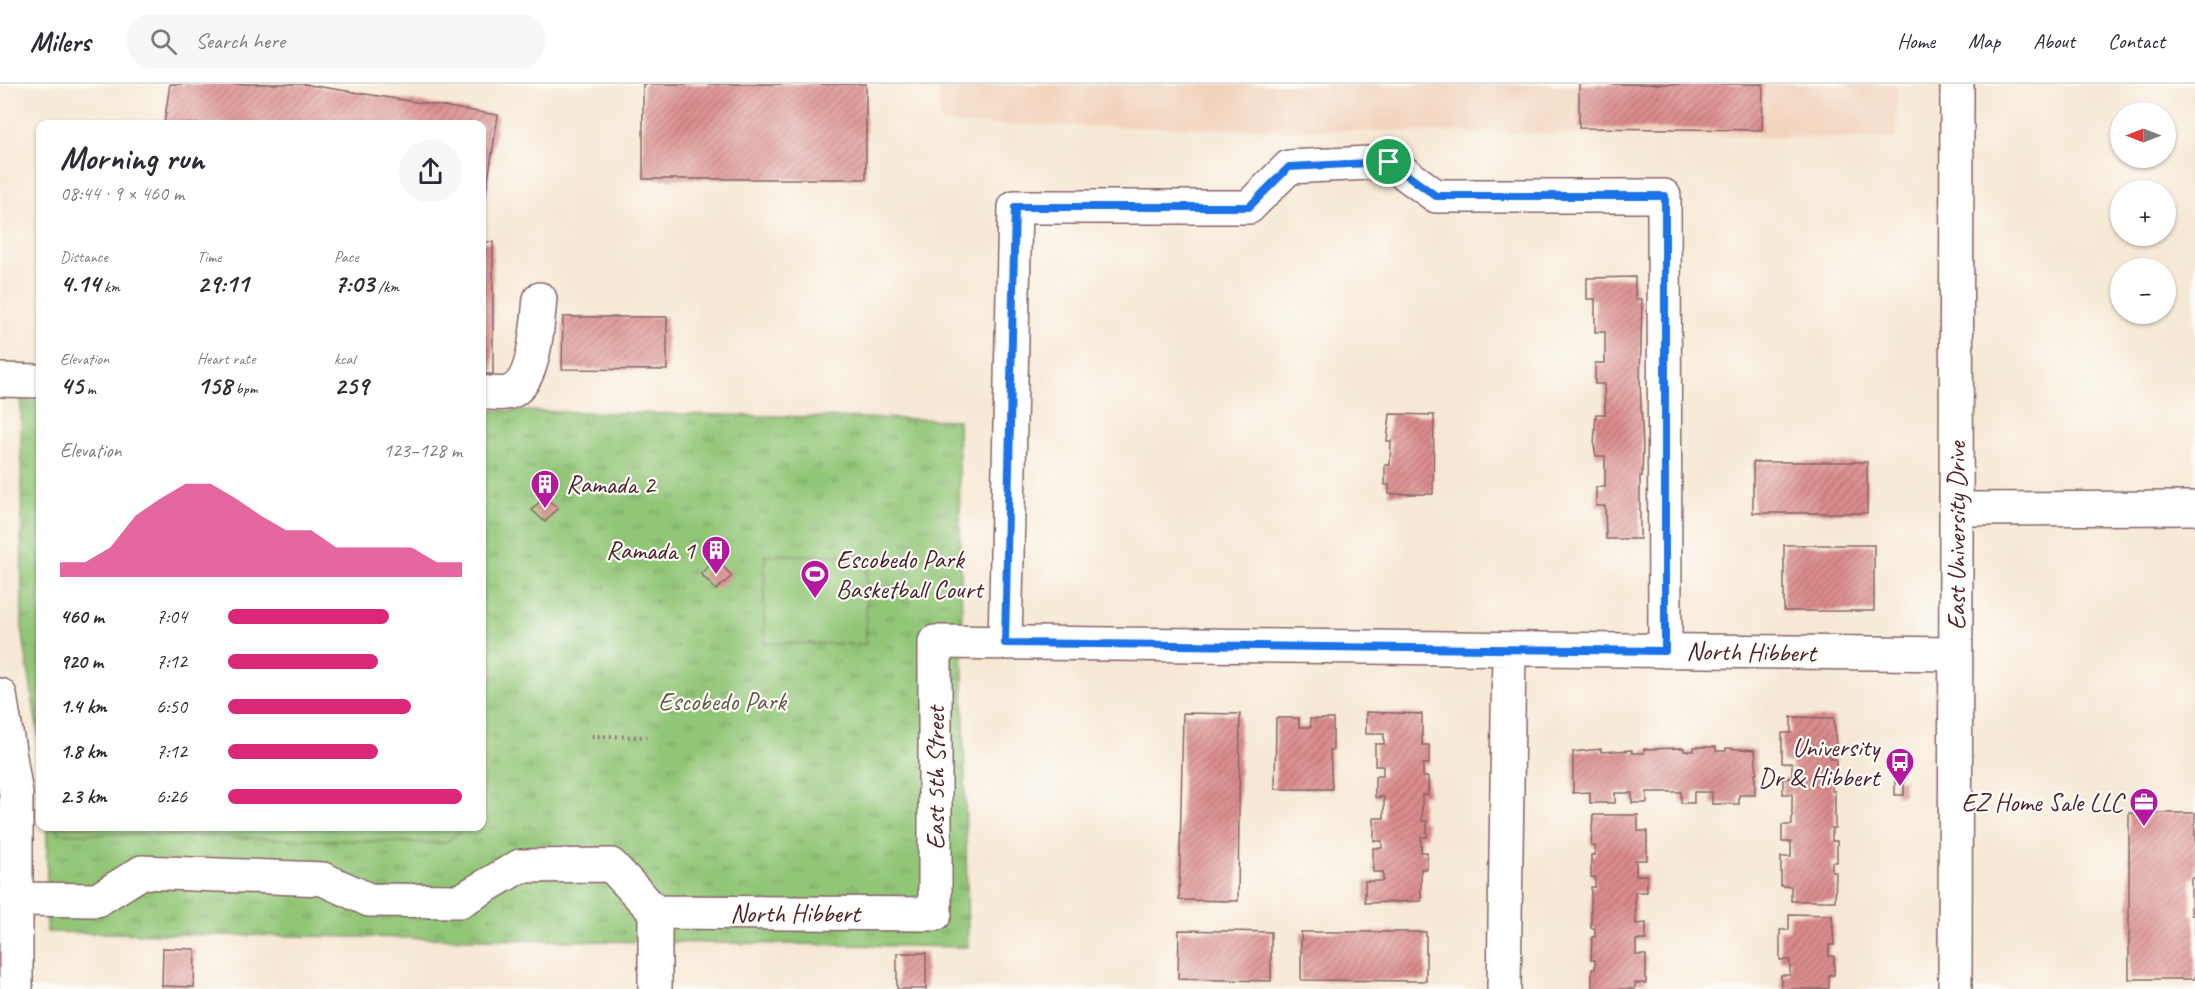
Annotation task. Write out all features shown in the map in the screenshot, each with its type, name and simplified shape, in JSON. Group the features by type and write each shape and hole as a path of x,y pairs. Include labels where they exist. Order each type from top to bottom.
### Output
{"street":[{"name":"East University Drive","path":"1955,989 1958,84"},
{"path":"1005,643 1015,207 1249,207 1289,167 1389,162 1436,196 1665,196 1665,651"},
{"path":"486,392 506,393 521,385 533,356 540,299"},
{"path":"0,380 36,381"},
{"path":"1956,509 2195,508"},
{"name":"North Hibbert","path":"935,642 1955,654"},
{"name":"East 5th Street","path":"935,642 935,914"},
{"path":"1504,989 1509,649"},
{"path":"0,694 16,794 16,989"},
{"path":"16,899 97,900 142,872 323,879 369,900 460,901 520,866 611,865 655,912 655,989"},
{"name":"North Hibbert","path":"655,912 935,914"}],"path":[{"path":"592,736 647,737"}],"shaded area":[{"path":"939,84 1897,84 1897,139 940,124"}],"green space":[{"path":"21,400 36,401 36,721 22,628"},
{"name":"Escobedo Park","path":"486,410 958,420 968,947 47,932 47,831 486,831"},
{"name":"Escobedo Park Basketball Court","path":"765,555 867,555 866,644 764,643"},
{"path":"58,831 460,831 445,843 58,833"}],"building":[{"path":"170,84 303,84 498,115 486,193 486,120 165,120"},
{"path":"643,84 866,84 866,179 643,179"},
{"path":"1579,84 1763,84 1762,130 1579,128"},
{"path":"486,242 493,242 493,374 486,374"},
{"path":"1635,277 1635,299 1642,299 1640,383 1643,446 1642,476 1640,476 1640,539 1606,539 1605,506 1596,506 1596,487 1605,487 1605,456 1596,456 1594,445 1596,414 1605,414 1604,384 1595,384 1595,363 1605,363 1605,332 1595,332 1595,299 1587,299 1587,278"},
{"path":"563,317 667,317 667,370 562,369"},
{"path":"1390,414 1434,415 1433,494 1389,494 1389,485 1385,485 1385,465 1390,465 1391,441 1387,441"},
{"path":"1753,462 1867,462 1867,513 1753,513"},
{"name":"Ramada 2","path":"544,497 558,508 545,522 532,510"},
{"path":"1784,545 1874,545 1874,611 1784,611"},
{"name":"Ramada 1","path":"716,559 732,576 716,590 701,574"},
{"path":"1366,712 1422,714 1422,745 1429,745 1429,764 1423,764 1423,777 1428,777 1428,795 1422,795 1422,821 1427,821 1427,837 1421,837 1421,852 1427,852 1427,869 1421,869 1421,901 1365,903 1365,881 1383,881 1383,872 1373,872 1373,848 1382,848 1382,841 1374,841 1374,818 1384,818 1384,797 1375,797 1375,776 1383,776 1383,766 1375,766 1375,744 1384,744 1384,734 1366,734"},
{"path":"1183,713 1240,714 1238,901 1179,900"},
{"path":"1791,717 1834,718 1836,747 1831,747 1831,759 1836,759 1836,778 1832,778 1832,791 1835,791 1835,828 1832,828 1832,841 1837,841 1837,862 1832,862 1832,872 1836,872 1835,901 1791,901 1791,886 1781,886 1781,857 1791,857 1791,842 1782,842 1782,825 1792,825 1792,794 1783,794 1783,778 1792,778 1792,763 1782,763 1782,733 1791,733"},
{"path":"1276,718 1299,718 1299,727 1311,727 1310,719 1333,719 1333,750 1330,750 1332,789 1275,789"},
{"path":"1694,747 1716,747 1716,751 1726,751 1726,748 1755,750 1757,773 1755,773 1755,795 1739,795 1739,804 1712,804 1712,792 1694,792 1694,803 1681,803 1681,792 1647,792 1647,803 1632,803 1632,793 1615,793 1615,803 1590,803 1590,792 1573,793 1573,752 1601,749 1601,752 1632,750 1632,753 1644,753 1644,749 1684,748 1684,751 1694,751"},
{"path":"1895,779 1904,779 1904,795 1895,795"},
{"path":"2129,813 2195,813 2195,878 2191,878 2191,915 2195,915 2195,979 2129,979"},
{"path":"1593,815 1638,815 1638,831 1647,831 1647,860 1636,860 1636,875 1647,875 1647,892 1635,892 1636,924 1646,923 1646,940 1636,940 1636,955 1646,955 1646,983 1635,983 1635,989 1592,989 1592,969 1595,969 1595,960 1591,960 1592,937 1595,937 1595,928 1591,928 1591,887 1595,887 1595,877 1591,877 1591,855 1595,855 1595,846 1591,846"},
{"path":"1789,914 1832,915 1834,945 1829,945 1829,956 1834,956 1834,975 1829,975 1829,989 1781,989 1781,975 1790,975 1790,960 1780,960 1780,930 1789,930"},
{"path":"1179,930 1271,932 1271,981 1178,979"},
{"path":"1301,932 1426,932 1426,981 1301,980"},
{"path":"163,948 195,949 194,987 162,986"},
{"path":"897,953 926,953 926,989 897,989"}],"place":[{"name":"Ramada 2","path":"545,510"},
{"name":"Ramada 1","path":"716,576"},
{"name":"Escobedo Park Basketball Court","path":"815,600"},
{"name":"University Dr & Hibbert","path":"1900,788"},
{"name":"EZ Home Sale LLC","path":"2144,828"}],"route":[{"path":"1389,162 1436,196 1665,196 1665,651 1005,643 1015,207 1249,207 1289,167 1389,162"}]}
